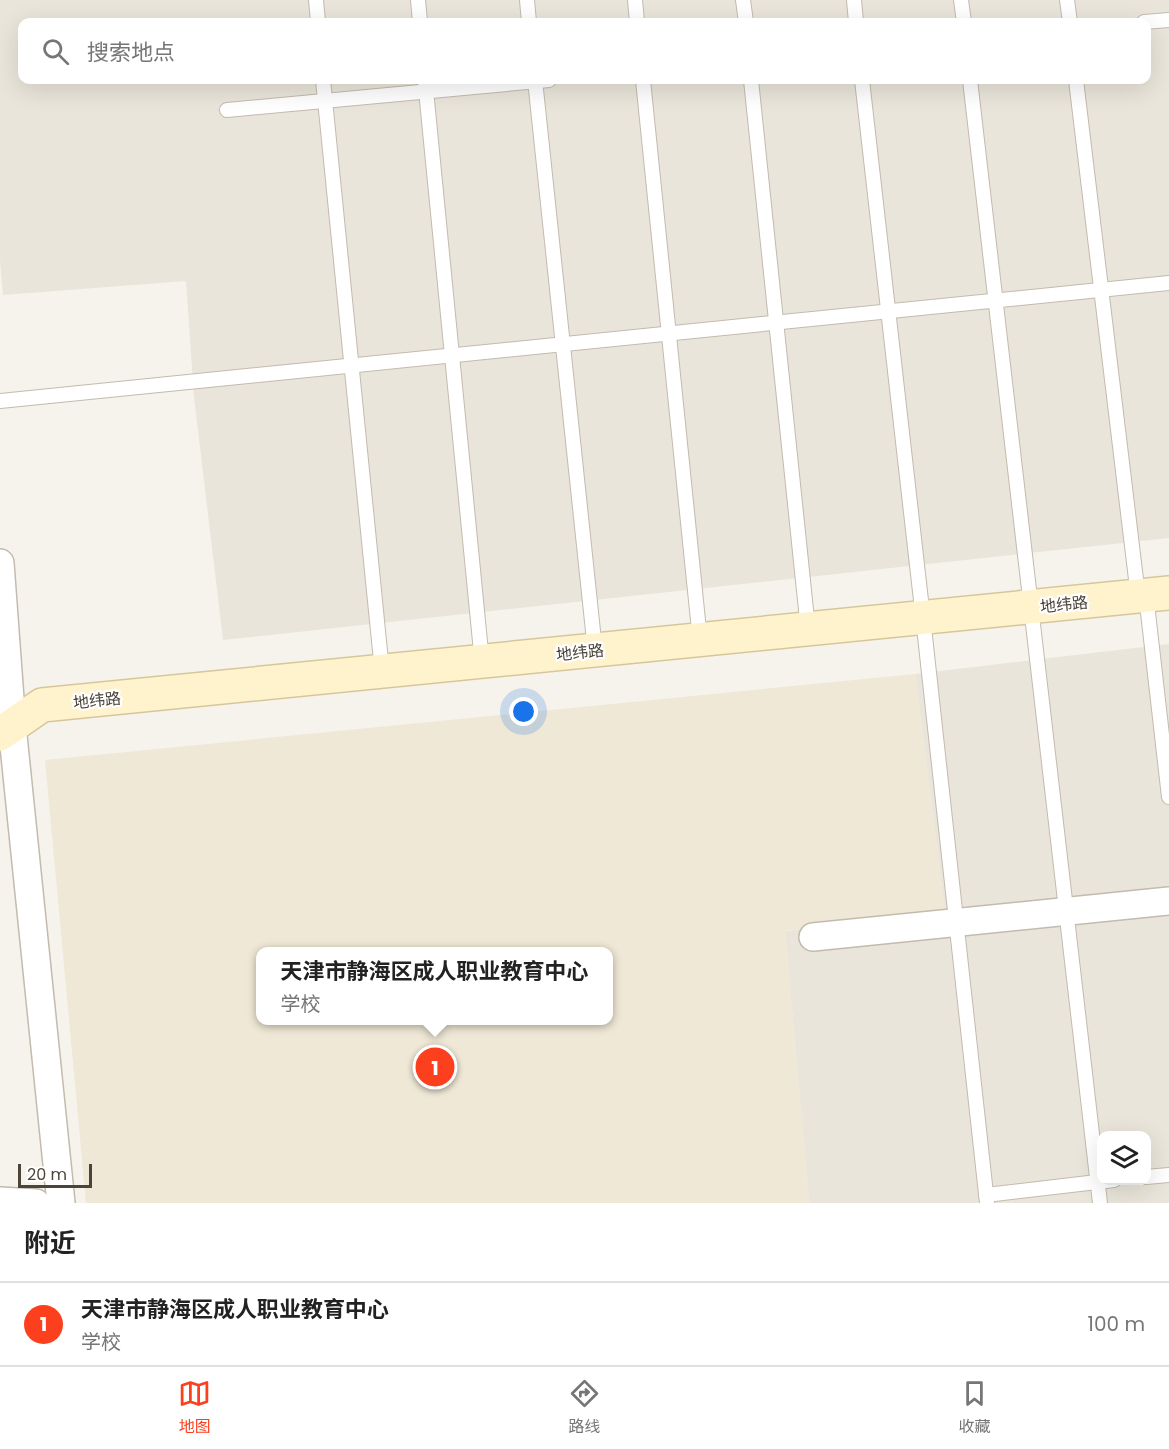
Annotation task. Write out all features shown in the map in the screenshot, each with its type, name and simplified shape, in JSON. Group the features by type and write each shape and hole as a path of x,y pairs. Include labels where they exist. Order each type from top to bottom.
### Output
{"main road":[{"name":"地纬路","path":"6,730 42,705 1151,595"}],"street":[{"path":"0,563 6,730 61,1203"},
{"path":"813,937 1169,901"}],"lane":[{"path":"316,0 318,18"},
{"path":"418,0 420,18"},
{"path":"527,0 529,18"},
{"path":"635,0 637,18"},
{"path":"743,0 745,18"},
{"path":"854,0 856,18"},
{"path":"961,0 963,18"},
{"path":"1067,0 1069,18"},
{"path":"1151,21 1169,20"},
{"path":"324,84 382,672"},
{"path":"226,110 326,101 426,85 449,84"},
{"path":"540,84 563,344 595,650"},
{"path":"643,84 700,640"},
{"path":"751,84 808,629"},
{"path":"862,84 986,1199 1097,1182"},
{"path":"970,84 1097,1174"},
{"path":"1076,84 1101,290 1151,595 1169,798"},
{"path":"426,85 482,662"},
{"path":"0,401 1169,283"},
{"path":"1151,1176 1169,1174"},
{"path":"1098,1185 1100,1203"}],"shaded area":[{"path":"0,0 1169,0 1169,538 223,640 194,397 186,281 3,295 0,260"},
{"path":"1169,644 1169,1203 809,1203 785,931 945,912 915,674"},
{"path":"915,674 945,912 785,931 809,1203 86,1203 45,760"}],"place":[{"name":"天津市静海区成人职业教育中心","path":"435,1067"}]}
